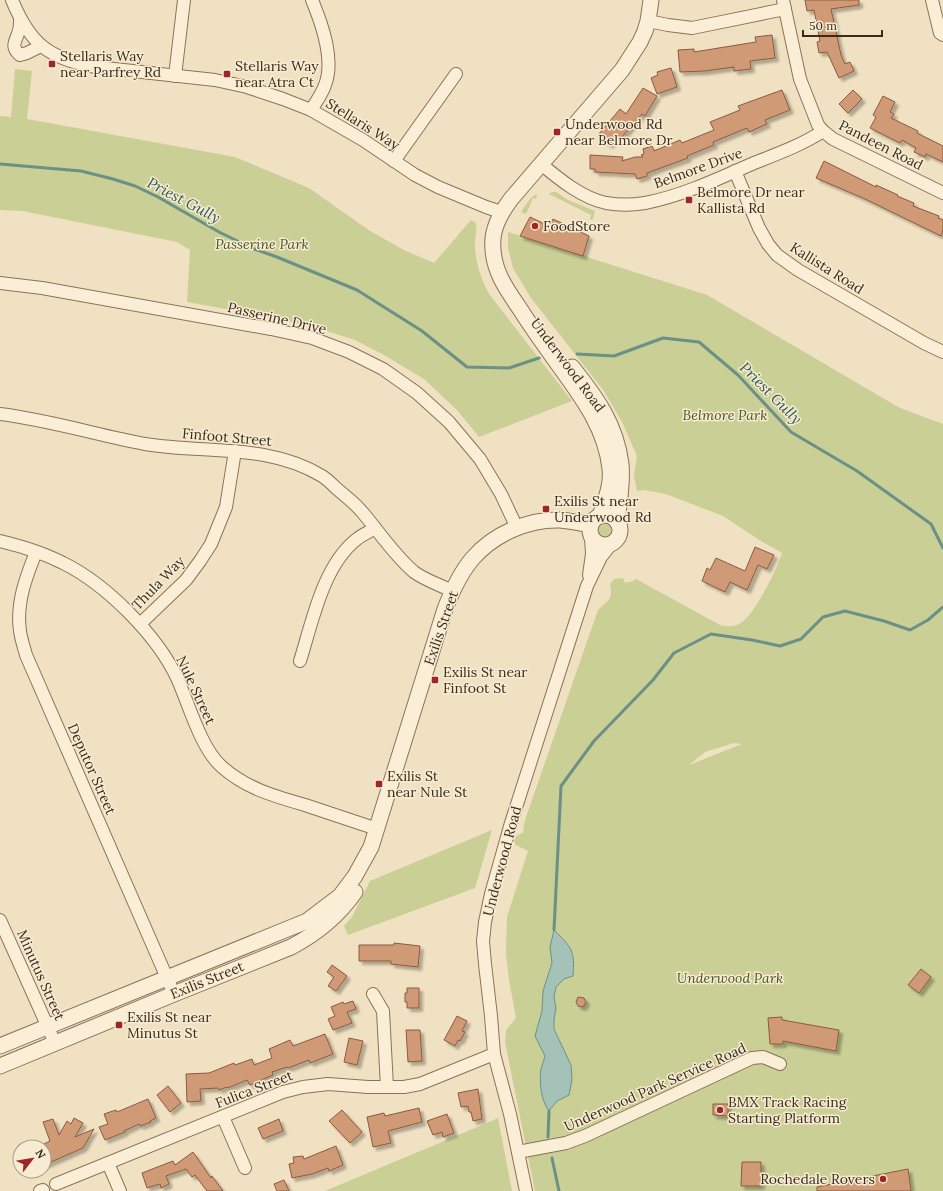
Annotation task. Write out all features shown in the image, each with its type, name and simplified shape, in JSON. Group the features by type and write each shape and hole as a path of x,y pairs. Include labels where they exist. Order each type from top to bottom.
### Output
{"street":[{"name":"Stellaris Way","path":"12,0 20,19 30,36 41,46 67,61 78,64 215,80 247,87 311,110 357,137 415,175 438,187 501,212"},
{"path":"175,76 184,0"},
{"path":"311,110 325,85 328,72 328,57 320,20 312,0"},
{"name":"Underwood Road","path":"587,586 592,554 594,526 609,488 610,469 605,443 598,424 586,403 535,333 506,288 496,268 492,248 494,228 501,212 622,70 640,42 648,21 650,0"},
{"path":"932,0 940,32 943,35"},
{"path":"648,21 692,28 784,4"},
{"name":"Pandeen Road","path":"784,4 800,79 816,119 823,131 833,139 943,193"},
{"path":"20,19 20,30 14,40 16,52 26,54 41,46"},
{"path":"394,161 456,74"},
{"name":"Belmore Drive","path":"541,164 569,186 605,203 626,205 645,203 672,196 735,171 803,142 823,131"},
{"name":"Kallista Road","path":"735,171 759,228 768,244 777,255 798,270 844,297 924,343 943,352"},
{"name":"Passerine Drive","path":"0,283 42,288 271,329 312,338 349,352 383,369 416,393 449,422 480,459 501,494 517,528"},
{"name":"Underwood Road","path":"506,288 542,329 594,394 608,418 616,440 621,464 621,487 617,522 619,526 619,533 617,538 601,557 587,586 511,823 488,908 483,941 484,964 491,1016 494,1054 510,1114 526,1191"},
{"name":"Finfoot Street","path":"0,414 24,417 147,444 276,456 303,466 323,477 362,511 395,554 415,573 452,591"},
{"name":"Thula Way","path":"140,624 186,580 210,544 226,507 235,451"},
{"path":"612,543 602,545 597,543 594,526 608,516 617,522"},
{"name":"Exilis Street","path":"0,1046 307,921 340,896 355,876 371,847 445,609 452,591 465,568 491,542 517,528 534,522 560,520 594,526"},
{"path":"300,661 326,580 337,560 356,540 375,528"},
{"name":"Nule Street","path":"0,541 36,552 63,563 92,580 140,624 160,650 177,678 205,745 211,755 234,777 259,791 377,829"},
{"name":"Deputor Street","path":"36,552 23,585 19,606 20,631 26,655 174,994"},
{"name":"Exilis Street","path":"0,1066 303,941 320,929 354,894 360,884 371,855 371,847"},
{"name":"Minutus Street","path":"0,920 54,1043"},
{"path":"373,994 383,1011 387,1087"},
{"name":"Fulica Street","path":"56,1184 283,1092 303,1087 328,1084 404,1087 420,1084 494,1054"},
{"name":"Underwood Park Service Road","path":"518,1152 566,1143 579,1138 752,1058 763,1057 780,1064"},
{"path":"223,1116 245,1168"},
{"path":"108,1163 120,1191"}],"green space":[{"name":"Passerine Park","path":"15,69 32,71 27,119 235,157 309,188 370,231 404,250 434,263 471,220 476,223 475,251 477,264 489,294 572,401 479,437 457,410 424,379 384,355 355,340 317,328 270,317 187,302 190,250 177,242 23,211 0,210 0,116 11,117"},
{"path":"556,192 568,200 595,211 593,219 590,219 591,215 549,194"},
{"path":"537,194 536,199 533,198 526,214 521,212 530,199"},
{"path":"508,232 707,295 900,408 943,424 943,1191 535,1191 505,1042 506,1030 516,1018 506,954 507,917 528,851 516,845 514,841 516,836 524,832 525,820 598,610 609,599 611,593 610,584 614,579 623,578 625,583 636,579 720,625 736,625 741,623 753,611 771,580 782,553 723,516 666,494 644,490 637,491 634,475 637,456 622,422 604,391 531,298 513,268 508,248","holes":["734,743 742,744 689,765 705,752"]},
{"path":"604,522 611,527 612,530 607,537 604,538 597,533 596,530 601,523"},
{"path":"492,830 475,888 348,935 344,926 352,917 370,881"},
{"path":"498,1118 512,1191 325,1191 487,1123"}],"water":[{"path":"554,930 565,941 573,955 573,976 564,979 556,987 554,997 556,1008 554,1029 571,1065 572,1080 569,1095 557,1101 549,1111 542,1097 540,1080 541,1069 545,1056 535,1036 542,1011 543,991 552,963 550,947"}],"building":[{"path":"805,0 859,0 859,5 831,9 841,55 845,64 850,62 854,71 839,78 827,52 819,53 817,42 820,41 814,10 807,11"},
{"path":"772,35 775,58 750,61 751,69 734,71 734,67 705,71 680,72 678,50 694,49 694,52 756,42 755,37"},
{"path":"671,68 677,87 657,94 651,78 658,75 657,72"},
{"path":"643,88 657,96 645,116 642,114 621,138 618,135 609,145 598,135 620,109 626,114"},
{"path":"782,90 790,110 765,120 767,124 749,132 747,128 713,142 714,145 687,156 688,158 647,173 647,176 637,179 635,174 595,172 595,169 590,169 590,155 623,157 622,161 635,157 643,157 641,155 644,154 643,149 652,146 654,151 680,140 682,143 714,130 710,122 740,110 738,106"},
{"path":"853,90 862,99 848,113 839,104"},
{"path":"883,96 895,102 890,112 894,114 891,118 918,131 917,133 943,146 943,162 926,154 925,157 914,152 916,148 902,140 900,143 870,128 876,117 873,115"},
{"path":"824,161 876,187 876,185 914,203 913,206 939,216 938,218 943,220 943,230 941,236 863,198 816,178"},
{"path":"530,217 549,226 553,219 589,236 583,256 520,236"},
{"path":"755,547 774,555 767,569 758,565 747,590 730,582 725,592 702,581 707,568 710,570 716,558 745,571"},
{"path":"394,943 420,946 418,967 391,964 391,961 359,961 359,945 394,945"},
{"path":"332,965 347,976 336,991 328,986 334,977 327,972"},
{"path":"921,969 931,977 919,993 908,985"},
{"path":"407,988 419,988 419,1008 407,1008 405,993 407,993"},
{"path":"578,997 584,998 586,1002 583,1007 578,1006 576,1002"},
{"path":"353,1001 356,1009 347,1012 352,1023 333,1030 328,1019 335,1016 331,1007 343,1002 344,1004"},
{"path":"457,1016 467,1021 462,1031 465,1032 455,1046 444,1040"},
{"path":"782,1017 782,1020 839,1030 836,1051 783,1041 783,1044 770,1044 768,1018"},
{"path":"406,1030 420,1030 422,1061 408,1062"},
{"path":"325,1034 333,1054 310,1063 309,1060 272,1072 273,1075 250,1085 247,1080 219,1090 218,1088 200,1089 201,1101 187,1102 186,1074 209,1073 234,1063 235,1065 252,1059 254,1065 272,1058 269,1049 290,1040 293,1046"},
{"path":"349,1038 363,1041 357,1065 344,1062"},
{"path":"168,1086 181,1103 170,1112 157,1095"},
{"path":"478,1089 482,1119 473,1121 468,1106 461,1107 458,1093"},
{"path":"148,1099 156,1118 150,1121 151,1122 140,1126 139,1124 124,1131 125,1132 105,1140 99,1127 108,1124 104,1114 116,1110 117,1112"},
{"name":"BMX Track Racing Starting Platform","path":"713,1104 728,1104 728,1116 713,1115"},
{"path":"419,1108 422,1122 388,1131 391,1143 373,1147 367,1117 384,1113 385,1116"},
{"path":"342,1110 362,1132 350,1143 329,1121"},
{"path":"447,1114 454,1133 443,1137 442,1132 433,1135 427,1121"},
{"path":"74,1118 83,1123 75,1137 94,1129 83,1148 52,1162 52,1139 49,1139 43,1122 53,1119 59,1135 67,1121 71,1124"},
{"path":"279,1119 283,1131 263,1139 258,1128"},
{"path":"336,1146 343,1165 329,1171 328,1168 312,1174 292,1178 289,1164 294,1163 293,1157 303,1156 304,1159"},
{"path":"193,1152 211,1178 212,1176 223,1191 207,1191 195,1175 192,1177 186,1169 166,1176 169,1184 161,1188 160,1184 147,1188 142,1173 173,1161 175,1165"},
{"path":"742,1162 761,1162 761,1186 741,1186"},
{"name":"Rochedale Rovers","path":"908,1169 911,1191 817,1191 817,1187"},
{"path":"284,1180 289,1191 277,1191 274,1184"}],"waterway":[{"name":"Priest Gully","path":"0,164 81,171 135,186 158,197 219,232 254,249 357,290 422,331 467,367 509,368 539,358"},
{"name":"Priest Gully","path":"577,354 614,356 663,338 699,342 738,375 791,432 857,471 931,524 943,548"},
{"path":"554,930 561,786 594,741 653,680 674,653 711,634 780,646 801,639 823,617 845,611 884,621 910,630 928,620 943,607"},
{"path":"548,1137 549,1111"},
{"path":"552,1158 559,1191"}],"place":[{"name":"Stellaris Way near Parfrey Rd","path":"52,64"},
{"name":"Stellaris Way near Atra Ct","path":"227,74"},
{"name":"Underwood Rd near Belmore Dr","path":"557,132"},
{"name":"Belmore Dr near Kallista Rd","path":"689,200"},
{"name":"FoodStore","path":"535,226"},
{"name":"Exilis St near Underwood Rd","path":"546,509"},
{"name":"Exilis St near Finfoot St","path":"435,680"},
{"name":"Exilis St near Nule St","path":"379,784"},
{"name":"Exilis St near Minutus St","path":"119,1025"},
{"name":"BMX Track Racing Starting Platform","path":"720,1110"},
{"name":"Rochedale Rovers","path":"883,1179"}],"park label":[{"name":"Belmore Park","path":"725,415"},
{"name":"Underwood Park","path":"730,978"}]}
